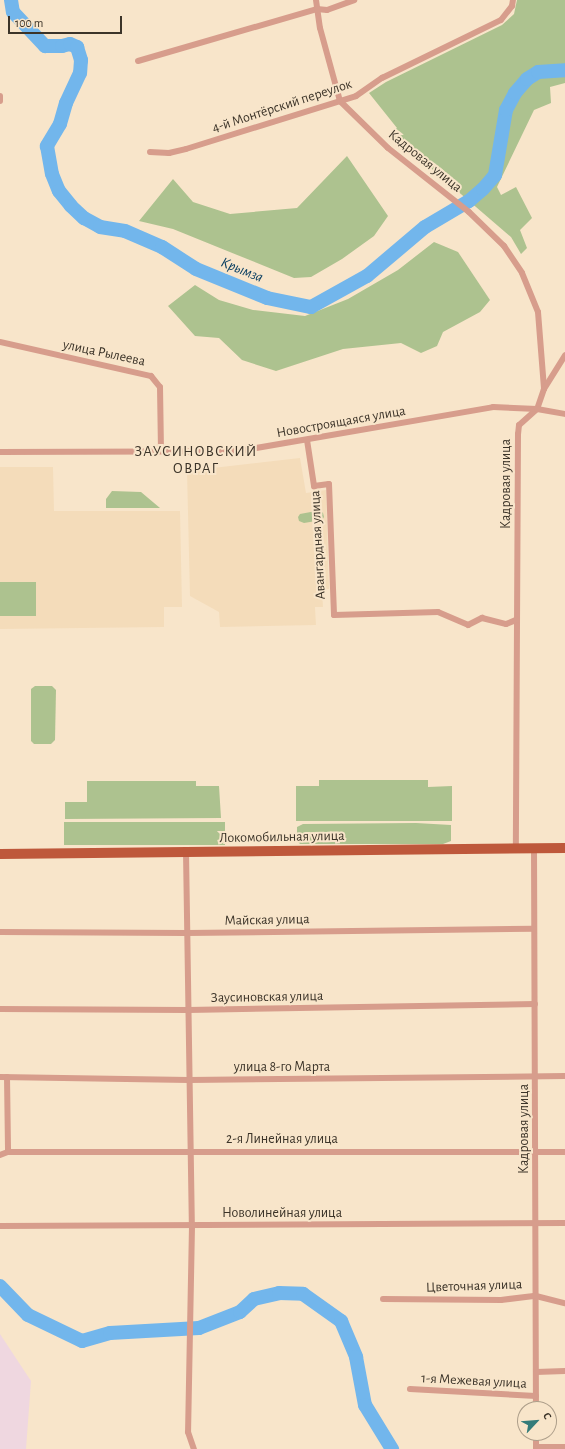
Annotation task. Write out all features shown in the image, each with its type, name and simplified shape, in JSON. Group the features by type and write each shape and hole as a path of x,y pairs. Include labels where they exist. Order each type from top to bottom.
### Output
{"main road":[{"name":"Локомобильная улица","path":"0,854 565,848"}],"street":[{"name":"Кадровая улица","path":"316,0 321,34 340,101 388,148 469,212 504,246 522,273 538,312 544,389 537,409 519,425 516,620 516,848"},
{"path":"138,61 317,9 327,10 354,0"},
{"name":"4-й Монтёрский переулок","path":"150,152 169,153 186,149 356,96 382,78 500,20 512,6 513,0"},
{"path":"0,96 0,101"},
{"name":"улица Рылеева","path":"0,342 152,376 160,387 161,450"},
{"path":"544,389 565,355"},
{"name":"Новостроящаяся улица","path":"0,452 161,450 239,451 493,407 537,409 565,414"},
{"name":"Авангардная улица","path":"307,440 314,486 329,484 334,615 438,612 468,625 482,618 506,624 516,620"},
{"name":"Кадровая улица","path":"534,848 536,1401"},
{"path":"186,852 192,1226 188,1432 194,1449"},
{"name":"Майская улица","path":"0,932 188,933 534,929"},
{"name":"Заусиновская улица","path":"0,1009 188,1010 535,1004"},
{"name":"улица 8-го Марта","path":"0,1077 189,1080 565,1076"},
{"path":"7,1077 8,1152"},
{"name":"2-я Линейная улица","path":"0,1155 8,1152 191,1151 565,1152"},
{"name":"Новолинейная улица","path":"0,1226 565,1223"},
{"name":"Цветочная улица","path":"383,1299 501,1300 536,1296 565,1302"},
{"name":"1-я Межевая улица","path":"536,1372 565,1371"},
{"name":"1-я Межевая улица","path":"410,1389 536,1396"},
{"path":"536,1448 565,1447"}],"shaded area":[{"path":"300,458 306,493 326,490 329,589 322,589 323,607 315,607 316,625 220,627 219,612 190,596 187,471"},
{"path":"0,467 53,467 54,511 180,511 182,607 164,607 164,627 0,629"},
{"path":"0,1334 31,1381 26,1449 0,1449"}],"green space":[{"path":"517,0 565,0 565,83 550,87 551,103 534,110 497,187 501,195 516,187 532,218 520,230 527,248 521,254 511,237 390,133 397,128 369,93 386,82 502,25 514,14"},
{"path":"347,156 388,216 374,236 342,259 311,277 294,278 173,229 139,221 173,179 193,202 230,214 297,208"},
{"path":"434,242 458,252 490,300 480,312 443,332 437,346 421,353 401,343 343,349 276,371 242,360 219,338 195,336 168,306 195,285 219,300 253,310 305,316 348,299 398,270"},
{"path":"112,491 141,492 160,508 106,508 106,499"},
{"path":"321,511 323,513 324,517 322,520 304,523 299,521 298,517 300,514"},
{"path":"0,582 36,582 36,616 0,616"},
{"path":"35,686 52,686 56,690 55,740 51,744 34,744 31,741 31,689"},
{"path":"319,780 428,780 428,787 452,786 452,821 296,821 296,786 319,786"},
{"path":"87,781 196,781 196,786 219,786 221,818 65,819 65,802 87,802"},
{"path":"64,822 225,822 225,845 64,845"},
{"path":"416,823 451,825 451,841 443,844 300,844 297,841 297,827 303,824"}],"waterway":[{"name":"Крымза","path":"11,0 13,12 45,46 62,46 70,44 77,47 81,60 80,73 66,103 60,124 47,146 52,174 59,191 71,206 84,218 100,227 125,231 162,247 196,269 267,298 311,307 367,276 425,227 469,201 483,189 495,175 506,110 515,93 527,79 538,72 565,70"},
{"path":"0,1286 28,1315 82,1341 110,1333 199,1328 240,1312 254,1299 279,1293 303,1294 341,1321 356,1357 365,1405 392,1449"}],"district":[{"name":"ЗАУСИНОВСКИЙ ОВРАГ","path":"196,460"}]}
